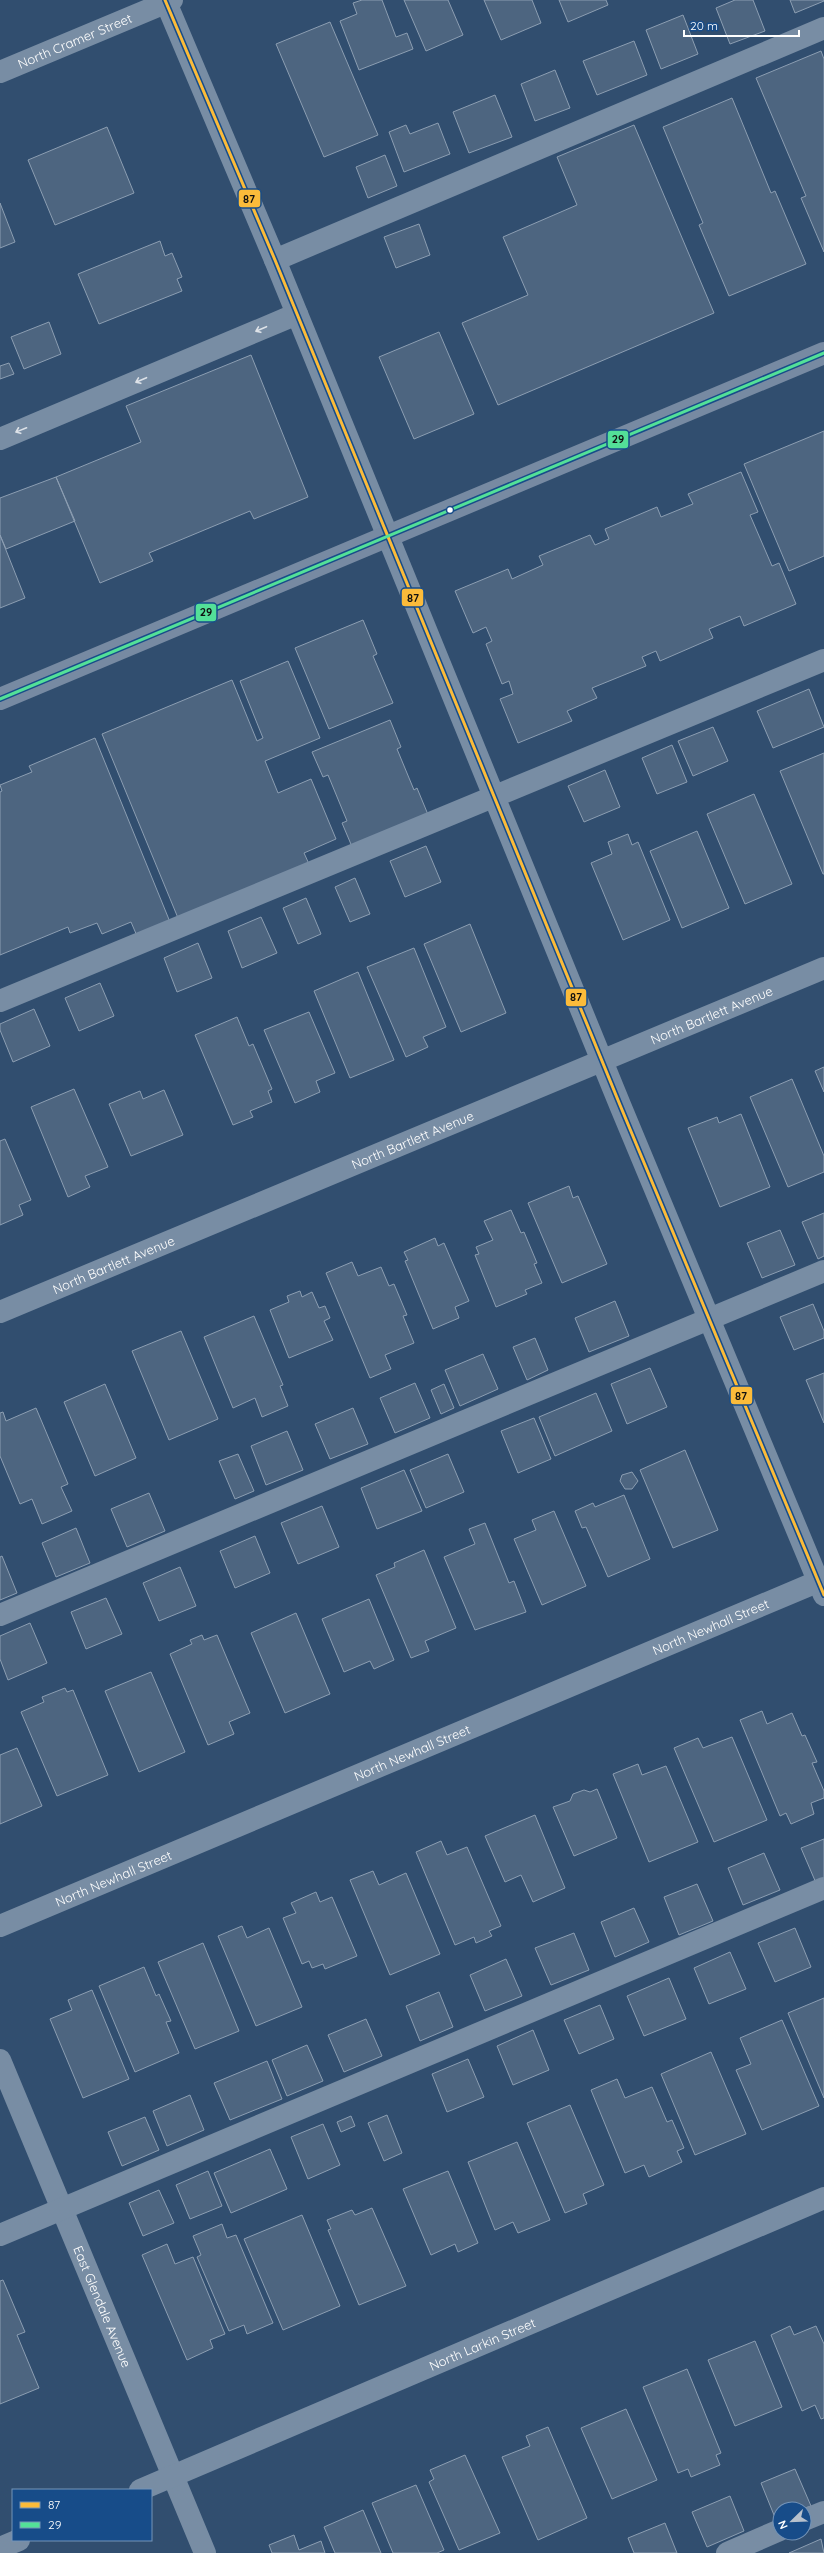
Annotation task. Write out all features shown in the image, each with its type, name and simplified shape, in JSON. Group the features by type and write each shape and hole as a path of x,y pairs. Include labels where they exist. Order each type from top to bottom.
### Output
{"main road":[{"path":"0,699 824,353"}],"street":[{"name":"North Cramer Street","path":"0,72 168,1"},
{"path":"168,1 602,1061 822,1585"},
{"path":"275,260 824,28"},
{"path":"0,439 297,314"},
{"path":"0,1001 494,795 824,660"},
{"name":"North Bartlett Avenue","path":"0,1312 824,968"},
{"path":"0,1615 824,1271"},
{"name":"North Newhall Street","path":"0,1926 822,1585"},
{"path":"0,2235 824,1888"},
{"name":"East Glendale Avenue","path":"0,2060 205,2553"},
{"name":"North Larkin Street","path":"142,2489 824,2198"},
{"path":"812,2517 824,2512"},
{"path":"727,2553 772,2533"},
{"path":"0,2548 17,2541"}],"building":[{"path":"362,0 382,0 396,37 407,33 413,49 359,70 340,21 357,14 353,3"},
{"path":"404,0 448,0 463,35 426,51"},
{"path":"484,0 532,0 541,23 501,40"},
{"path":"559,0 606,0 608,5 568,22"},
{"path":"735,0 753,0 765,31 730,44 716,8"},
{"path":"790,0 824,0 824,1 795,13"},
{"path":"683,15 698,54 661,69 646,30"},
{"path":"330,22 378,135 324,157 276,44"},
{"path":"634,41 647,75 597,95 583,61"},
{"path":"821,51 824,59 824,252 801,198 806,196 756,78"},
{"path":"555,70 570,108 535,121 521,84"},
{"path":"495,95 512,137 469,153 453,112"},
{"path":"732,98 771,193 775,191 806,264 729,296 699,225 703,223 663,127"},
{"path":"438,123 450,154 404,172 389,132 406,125 410,134"},
{"path":"634,125 714,313 498,405 462,323 528,295 503,237 577,205 557,157"},
{"path":"107,127 134,193 55,225 28,160"},
{"path":"385,155 397,186 368,198 356,167"},
{"path":"0,203 15,242 0,248"},
{"path":"419,224 430,255 396,268 384,237"},
{"path":"160,241 165,256 172,253 182,277 177,279 182,291 99,324 78,274"},
{"path":"49,322 61,354 24,369 11,337"},
{"path":"439,332 474,414 414,439 379,357"},
{"path":"251,355 308,497 254,519 250,511 149,553 153,561 100,583 56,477 141,442 126,406"},
{"path":"9,363 14,374 0,379 0,366"},
{"path":"824,431 824,556 789,571 744,464"},
{"path":"741,472 758,512 750,515 772,566 779,563 796,604 744,626 740,616 709,629 713,638 660,661 656,651 642,657 646,666 592,688 597,698 567,711 572,721 518,743 500,699 513,694 509,681 502,684 486,644 492,641 486,627 473,633 455,591 508,569 512,579 543,565 539,556 590,535 595,545 609,539 605,529 657,507 661,517 693,504 688,494"},
{"path":"56,477 75,521 6,549 0,535 0,498"},
{"path":"0,535 25,598 0,608"},
{"path":"363,620 377,654 373,656 393,703 329,729 295,648"},
{"path":"288,661 320,738 265,761 278,793 311,779 336,839 304,853 309,864 178,918 102,734 232,680 257,741 263,738 240,681"},
{"path":"809,689 824,727 773,748 757,711"},
{"path":"390,720 401,747 397,749 414,790 417,788 429,817 353,849 342,823 347,821 328,775 323,777 312,752"},
{"path":"713,727 728,761 693,776 678,741"},
{"path":"95,738 170,922 137,936 131,922 102,934 97,923 70,933 68,927 0,955 0,792 2,791 0,785 32,772 29,766"},
{"path":"672,745 687,782 657,794 642,758"},
{"path":"824,753 824,874 823,874 780,771"},
{"path":"605,770 620,807 584,822 568,786"},
{"path":"754,794 792,884 745,904 707,814"},
{"path":"697,831 729,908 682,928 650,851"},
{"path":"628,834 632,845 638,842 670,920 623,940 591,863 612,854 608,842"},
{"path":"426,846 441,882 405,897 390,861"},
{"path":"355,878 370,914 350,922 335,887"},
{"path":"306,898 321,934 298,944 283,908"},
{"path":"261,917 277,953 242,968 228,931"},
{"path":"470,924 506,1013 461,1032 424,944"},
{"path":"198,943 212,978 177,992 164,958"},
{"path":"414,948 446,1027 423,1037 428,1047 406,1057 367,967"},
{"path":"358,972 394,1060 350,1078 314,991"},
{"path":"100,983 114,1016 79,1031 65,998"},
{"path":"34,1009 50,1046 13,1062 0,1030 0,1024"},
{"path":"309,1012 335,1073 316,1081 320,1092 295,1103 264,1030"},
{"path":"237,1017 249,1046 253,1044 272,1089 268,1091 272,1102 250,1111 253,1117 233,1125 195,1035"},
{"path":"824,1067 824,1092 815,1071"},
{"path":"792,1079 824,1156 824,1172 788,1187 750,1097"},
{"path":"74,1089 108,1167 85,1176 90,1187 68,1197 31,1107"},
{"path":"164,1090 183,1135 131,1156 109,1104 140,1091 143,1099"},
{"path":"741,1114 770,1187 720,1207 688,1128 717,1117 719,1123"},
{"path":"5,1139 31,1200 19,1205 23,1215 0,1225 0,1141"},
{"path":"569,1186 573,1198 578,1196 607,1264 562,1283 528,1203"},
{"path":"511,1210 521,1233 524,1232 537,1263 534,1264 542,1283 525,1290 527,1294 496,1307 475,1255 479,1254 476,1247 493,1240 484,1221"},
{"path":"824,1213 824,1256 818,1259 802,1222"},
{"path":"780,1230 795,1265 762,1278 747,1243"},
{"path":"435,1238 438,1246 444,1243 469,1301 455,1307 459,1318 433,1329 405,1261 408,1260 404,1252"},
{"path":"352,1262 358,1276 381,1267 389,1286 394,1284 407,1315 403,1316 414,1343 385,1355 391,1369 370,1378 326,1273"},
{"path":"300,1291 302,1297 312,1292 319,1308 325,1306 330,1318 324,1321 333,1340 289,1358 270,1310 289,1302 287,1296"},
{"path":"615,1301 629,1336 589,1352 575,1318"},
{"path":"813,1304 824,1331 824,1338 794,1350 780,1317"},
{"path":"254,1316 283,1385 280,1386 288,1406 262,1417 255,1398 233,1408 204,1337"},
{"path":"181,1331 218,1419 169,1440 132,1351"},
{"path":"535,1338 548,1370 527,1380 513,1347"},
{"path":"483,1354 498,1389 460,1406 445,1370"},
{"path":"650,1368 667,1407 627,1424 611,1384"},
{"path":"824,1373 824,1423 806,1380"},
{"path":"415,1383 430,1418 395,1433 380,1398"},
{"path":"105,1384 136,1458 95,1476 64,1402"},
{"path":"444,1384 454,1408 441,1414 431,1390"},
{"path":"596,1393 612,1431 555,1456 539,1417"},
{"path":"36,1408 68,1484 61,1487 72,1511 42,1524 32,1499 20,1504 0,1456 0,1413 3,1412 6,1421"},
{"path":"353,1408 368,1444 330,1459 315,1424"},
{"path":"534,1418 551,1459 518,1473 501,1431"},
{"path":"287,1431 303,1470 266,1485 251,1446"},
{"path":"685,1450 718,1530 673,1548 640,1470"},
{"path":"238,1454 254,1491 235,1499 219,1461"},
{"path":"448,1454 464,1492 426,1508 410,1470"},
{"path":"404,1470 422,1511 377,1529 361,1488"},
{"path":"632,1472 638,1481 632,1489 625,1489 620,1481 622,1475"},
{"path":"149,1493 165,1531 127,1547 111,1509"},
{"path":"624,1495 650,1559 608,1577 586,1527 582,1528 575,1511 593,1503 595,1507"},
{"path":"322,1506 339,1547 298,1564 281,1523"},
{"path":"554,1511 586,1586 542,1605 514,1539 536,1530 532,1520"},
{"path":"485,1523 509,1583 514,1581 526,1612 475,1630 444,1557 475,1544 469,1529"},
{"path":"76,1528 90,1563 56,1577 42,1543"},
{"path":"255,1536 270,1573 235,1588 220,1551"},
{"path":"424,1550 456,1628 425,1641 429,1651 411,1658 376,1575 395,1567 394,1563"},
{"path":"2,1556 17,1593 0,1600 0,1557"},
{"path":"180,1567 196,1606 159,1621 143,1583"},
{"path":"106,1598 122,1634 86,1649 71,1612"},
{"path":"369,1599 394,1660 374,1669 370,1661 344,1672 322,1619"},
{"path":"296,1613 330,1694 285,1713 251,1633"},
{"path":"30,1623 47,1663 8,1680 0,1659 0,1636"},
{"path":"202,1635 204,1640 217,1635 250,1713 229,1722 234,1734 208,1745 170,1654 192,1644 190,1640"},
{"path":"151,1672 185,1752 139,1772 105,1691"},
{"path":"65,1688 67,1692 73,1690 108,1775 57,1796 21,1712 44,1702 42,1697"},
{"path":"762,1711 767,1724 792,1713 802,1736 805,1735 817,1762 812,1763 824,1791 824,1798 811,1803 814,1814 791,1824 786,1813 780,1816 740,1720"},
{"path":"732,1737 767,1820 714,1842 674,1748 698,1738 703,1748"},
{"path":"17,1748 42,1806 0,1824 0,1755"},
{"path":"638,1764 642,1775 666,1766 698,1842 649,1862 613,1774"},
{"path":"597,1789 617,1838 574,1856 553,1807 570,1801 573,1794 584,1790 590,1792"},
{"path":"535,1815 565,1888 533,1902 521,1875 505,1882 485,1836"},
{"path":"824,1839 824,1879 816,1883 801,1848"},
{"path":"441,1841 447,1855 467,1847 501,1926 489,1931 492,1936 476,1943 474,1937 455,1945 416,1852"},
{"path":"764,1853 780,1890 743,1905 728,1868"},
{"path":"373,1871 379,1885 406,1873 440,1954 390,1975 350,1880"},
{"path":"697,1884 713,1921 679,1935 664,1897"},
{"path":"316,1892 320,1902 332,1897 357,1956 325,1969 323,1964 312,1968 309,1961 302,1964 283,1918 296,1913 291,1903"},
{"path":"634,1908 649,1942 615,1957 601,1922"},
{"path":"242,1926 247,1938 269,1928 302,2007 256,2026 218,1936"},
{"path":"795,1928 811,1967 775,1982 758,1943"},
{"path":"574,1933 589,1970 551,1985 535,1948"},
{"path":"203,1943 239,2031 195,2049 158,1962"},
{"path":"730,1952 746,1989 709,2004 694,1968"},
{"path":"506,1959 522,1996 485,2011 470,1975"},
{"path":"144,1967 156,1996 159,1994 171,2021 166,2022 179,2053 135,2072 99,1986"},
{"path":"669,1978 686,2019 644,2036 627,1996"},
{"path":"92,1990 129,2079 83,2098 50,2019 72,2010 68,2000"},
{"path":"439,1992 453,2027 420,2041 406,2006"},
{"path":"824,1998 824,2098 788,2013"},
{"path":"600,2005 614,2039 579,2054 564,2020"},
{"path":"366,2019 382,2056 344,2072 328,2035"},
{"path":"782,2020 819,2106 762,2130 736,2070 751,2064 740,2038"},
{"path":"533,2030 549,2070 513,2085 497,2046"},
{"path":"307,2045 323,2081 287,2096 272,2060"},
{"path":"711,2052 746,2134 695,2155 661,2074"},
{"path":"468,2059 484,2097 447,2112 432,2074"},
{"path":"267,2061 282,2099 230,2120 214,2083"},
{"path":"617,2079 625,2098 652,2087 667,2122 672,2120 684,2148 677,2151 682,2162 649,2177 644,2165 625,2173 591,2090"},
{"path":"190,2095 204,2130 167,2146 153,2111"},
{"path":"570,2105 604,2185 583,2194 587,2204 565,2213 527,2123"},
{"path":"387,2115 402,2153 384,2161 368,2123"},
{"path":"351,2116 355,2126 341,2132 337,2122"},
{"path":"145,2117 159,2150 122,2166 108,2132"},
{"path":"323,2124 340,2165 308,2179 291,2137"},
{"path":"517,2142 550,2220 518,2233 513,2222 495,2230 468,2162"},
{"path":"270,2149 287,2189 231,2213 214,2173"},
{"path":"208,2171 222,2206 190,2219 176,2185"},
{"path":"448,2171 478,2243 458,2252 455,2244 431,2255 403,2189"},
{"path":"159,2190 174,2223 143,2236 129,2203"},
{"path":"372,2208 406,2286 359,2305 328,2230 331,2229 327,2220 352,2210 355,2215"},
{"path":"302,2215 340,2306 283,2330 244,2239"},
{"path":"222,2224 227,2238 236,2235 273,2323 247,2334 244,2325 229,2331 197,2257 201,2255 193,2236"},
{"path":"167,2244 175,2264 193,2257 225,2334 210,2340 213,2348 187,2360 142,2255"},
{"path":"3,2280 25,2332 17,2335 39,2388 0,2404 0,2281"},
{"path":"790,2326 794,2335 816,2326 824,2344 824,2418 821,2419 815,2405 802,2411 771,2335"},
{"path":"755,2341 782,2407 735,2426 708,2360"},
{"path":"687,2369 721,2453 716,2455 720,2465 691,2477 688,2469 678,2473 643,2387"},
{"path":"626,2409 657,2480 612,2499 581,2428"},
{"path":"548,2427 587,2518 538,2540 502,2457 530,2446 526,2436"},
{"path":"465,2455 500,2533 459,2550 429,2482 434,2479 430,2470"},
{"path":"795,2469 809,2501 772,2501 772,2510 761,2483"},
{"path":"416,2485 444,2550 437,2553 393,2553 372,2503"},
{"path":"730,2496 744,2531 707,2547 692,2512"},
{"path":"363,2510 381,2553 335,2553 324,2527"},
{"path":"665,2523 677,2553 634,2553 628,2538"},
{"path":"294,2535 299,2550 321,2541 325,2553 272,2553 269,2545"},
{"path":"821,2539 824,2553 789,2553"}],"transit line":[{"name":"87","path":"165,0 275,260 620,1105 824,1595"},
{"name":"29","path":"0,699 824,353"}]}
